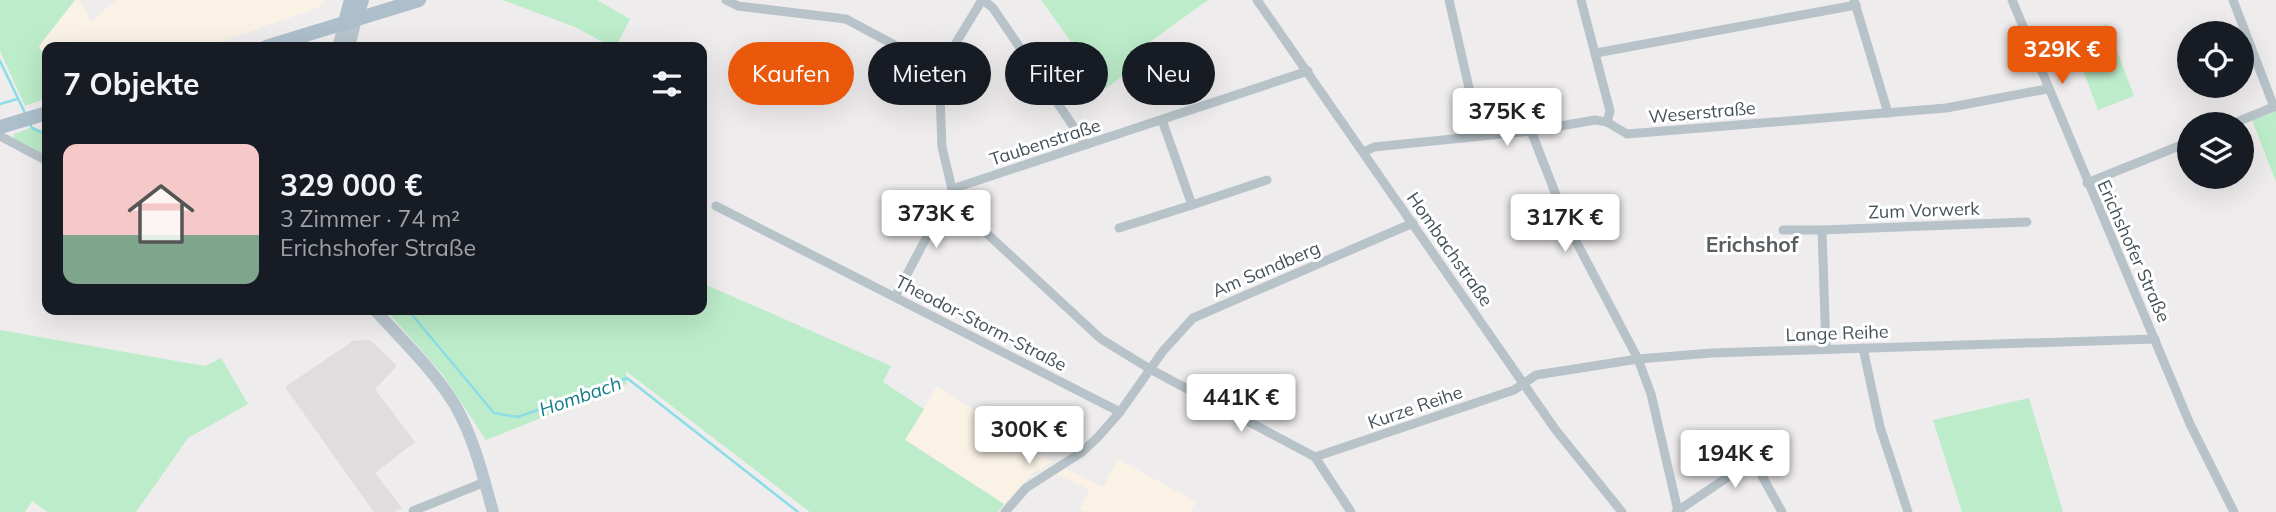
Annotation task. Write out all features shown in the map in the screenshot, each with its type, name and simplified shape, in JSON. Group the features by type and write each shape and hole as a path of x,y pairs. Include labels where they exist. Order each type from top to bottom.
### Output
{"main road":[{"path":"349,42 351,0"},
{"path":"340,42 362,0"},
{"path":"298,42 410,1"},
{"path":"7,125 42,114"},
{"path":"379,315 442,385 456,406 485,482 493,512"}],"street":[{"path":"726,0 738,6 846,19 889,42"},
{"path":"957,42 983,0 993,8 1086,145"},
{"name":"Hombachstraße","path":"1257,0 1523,383 1585,469 1622,512"},
{"path":"1449,0 1480,136"},
{"path":"1581,0 1610,111 1607,122"},
{"name":"Erichshofer Straße","path":"2012,0 2190,424 2234,512"},
{"path":"2233,0 2275,107 2254,115"},
{"path":"1595,53 1855,3 1888,113"},
{"name":"Taubenstraße","path":"952,189 1308,71"},
{"name":"Weserstraße","path":"1364,152 1374,147 1531,131 1595,120 1607,122 1627,134 1959,106 2048,89"},
{"path":"940,105 942,147 952,189 971,218 1087,328 1150,369 1315,457 1351,512"},
{"path":"1162,120 1192,205"},
{"path":"1531,131 1569,228 1638,359 1651,394 1677,511 1754,460 1782,512"},
{"path":"0,136 42,158"},
{"path":"2087,183 2177,147"},
{"path":"1119,228 1267,180"},
{"path":"895,297 952,189"},
{"name":"Theodor-Storm-Straße","path":"716,206 1120,412"},
{"name":"Zum Vorwerk","path":"1783,230 2027,222"},
{"name":"Am Sandberg","path":"1005,512 1026,488 1082,452 1120,412 1150,369 1193,318 1413,223"},
{"path":"1822,230 1826,349"},
{"name":"Lange Reihe","path":"1523,383 1536,375 1638,359 1826,349 2155,339"},
{"path":"1863,348 1880,427 1908,512"},
{"name":"Kurze Reihe","path":"1315,457 1514,390 1523,383"},
{"path":"413,510 485,482"}],"shaded area":[{"path":"75,0 80,0 91,22 116,0 326,0 317,8 220,42 42,42"},
{"path":"370,340 397,366 375,389 415,442 375,473 402,508 394,512 374,512 285,387 353,341"},
{"path":"937,386 1052,462 1031,474 1004,504 905,439"},
{"path":"1118,459 1196,502 1190,512 1086,512 1080,509 1090,490 1057,474 1065,468 1103,487"}],"green space":[{"path":"0,0 75,0 39,46 42,52 42,100 25,106 0,51"},
{"path":"503,0 597,0 630,19 618,42 603,42 575,27"},
{"path":"1041,0 1208,0 1150,42 1122,42 1122,77 1108,87 1108,42 1071,42"},
{"path":"2107,24 2134,96 2098,110 2071,38"},
{"path":"2276,111 2276,182 2254,125 2254,119"},
{"path":"33,127 42,130 42,154 13,138 14,134"},
{"path":"707,285 891,366 883,382 924,409 905,440 1004,504 998,512 810,512 626,371 627,384 486,440 443,375 390,315 707,315"},
{"path":"0,330 205,366 221,358 248,404 188,438 136,512 48,512 32,501 25,512 0,512"},
{"path":"2029,398 2063,512 1962,512 1933,420"}],"waterway":[{"name":"Hombach","path":"0,61 26,115"},
{"path":"0,104 17,99"},
{"name":"Hombach","path":"30,124 42,133"},
{"name":"Hombach","path":"412,315 494,413 518,417 627,378 798,512"}],"district":[{"name":"Erichshof","path":"1752,244"}]}
